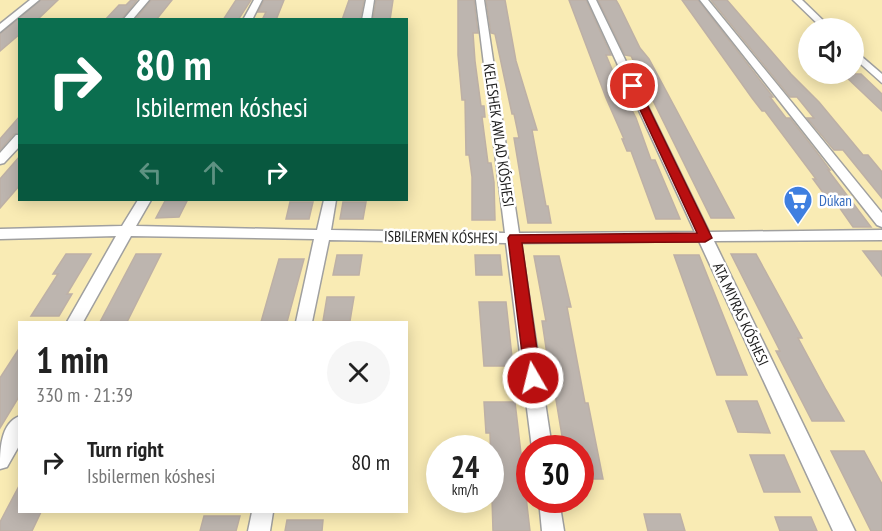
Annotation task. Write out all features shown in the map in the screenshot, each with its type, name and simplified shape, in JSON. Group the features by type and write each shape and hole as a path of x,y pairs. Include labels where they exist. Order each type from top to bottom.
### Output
{"street":[{"path":"0,29 35,0"},
{"path":"129,18 145,0"},
{"path":"248,18 258,0"},
{"path":"366,18 370,0"},
{"name":"KELESHEK AWLAD KÓSHESI","path":"480,0 540,435"},
{"name":"ATA MIYRAS KÓSHESI","path":"592,0 844,531"},
{"path":"704,0 882,222"},
{"path":"797,0 816,18"},
{"path":"864,63 882,80"},
{"path":"0,160 18,140"},
{"path":"76,321 143,201"},
{"path":"304,321 330,201"},
{"name":"ISBILERMEN KÓSHESI","path":"0,234 125,231 514,238 882,235"},
{"path":"0,460 18,428"},
{"path":"259,531 263,513"},
{"path":"551,513 554,531"}],"sand":[{"path":"0,0 882,0 882,531 0,531"}],"building":[{"path":"41,0 58,0 39,18 19,18"},
{"path":"131,0 137,0 123,18 107,18 119,5 126,5"},
{"path":"151,0 172,0 158,18 137,18"},
{"path":"236,0 251,0 239,18 224,18"},
{"path":"264,0 284,0 277,18 263,18 266,12 258,12"},
{"path":"349,0 364,0 360,18 343,18"},
{"path":"376,0 393,0 390,18 373,18"},
{"path":"458,0 474,0 478,33 473,33 475,61 481,106 484,106 485,117 482,117 488,163 491,163 494,182 495,220 472,220 472,177 469,155 466,155 465,100 462,100 458,55"},
{"path":"486,0 505,0 516,61 537,130 532,130 551,223 528,223 514,138 519,138 495,34 491,33"},
{"path":"569,0 586,0 611,55 606,55 617,81 636,118 651,160 655,160 680,219 656,219 631,151 627,151 622,139 624,139"},
{"path":"598,0 616,0 734,218 711,218 631,56 625,55"},
{"path":"682,0 698,0 773,97 770,97 786,118 790,118 815,150 871,227 853,227 830,194 824,194 813,179 816,179 765,111 762,111 752,98"},
{"path":"711,0 727,0 798,81 798,84 801,84 819,102 863,155 868,155 882,172 882,198 843,150 834,150 807,118 814,118 797,97 790,97"},
{"path":"18,19 18,36 0,51 0,34"},
{"path":"864,77 882,94 882,111 854,84 864,84"},
{"path":"18,118 18,133 14,134 0,150 0,139"},
{"path":"18,158 18,187 0,208 0,179"},
{"path":"165,201 187,201 179,217 156,218"},
{"path":"290,202 313,202 309,219 286,219"},
{"path":"343,202 366,202 363,219 340,219"},
{"path":"863,251 882,251 882,276"},
{"path":"66,254 91,254 67,294 72,294 59,316 31,316 58,274 53,274"},
{"path":"136,254 161,254 128,321 101,321"},
{"path":"731,254 756,254 802,338 798,338 844,421 812,421 776,351 780,351"},
{"path":"337,255 362,255 359,275 333,275"},
{"path":"475,255 500,255 502,275 476,275"},
{"path":"674,255 699,255 747,375 717,375"},
{"path":"534,256 559,256 571,307 567,307 585,403 588,403 603,479 594,479 594,435 562,435 542,321 546,321"},
{"path":"279,259 304,259 287,321 261,321"},
{"path":"327,297 354,297 350,321 323,321"},
{"path":"479,302 506,302 513,366 484,366"},
{"path":"18,350 18,398 0,428 0,378"},
{"path":"726,401 757,401 770,433 738,432"},
{"path":"484,402 515,402 519,435 516,435 516,513 528,513 530,531 493,531 492,513 504,513 504,435 486,433"},
{"path":"831,451 864,451 882,484 882,531 871,531"},
{"path":"750,455 784,455 800,492 764,492"},
{"path":"18,488 18,513 41,513 32,531 0,531 0,522"},
{"path":"644,514 680,514 685,531 648,531"},
{"path":"204,516 240,516 236,531 200,531"},
{"path":"775,517 811,517 817,531 780,531"},
{"path":"287,520 323,520 322,531 285,531"}],"place":[{"name":"Dúkan","path":"798,226"}],"route":[{"path":"533,378 514,238 705,238 633,86"}]}
